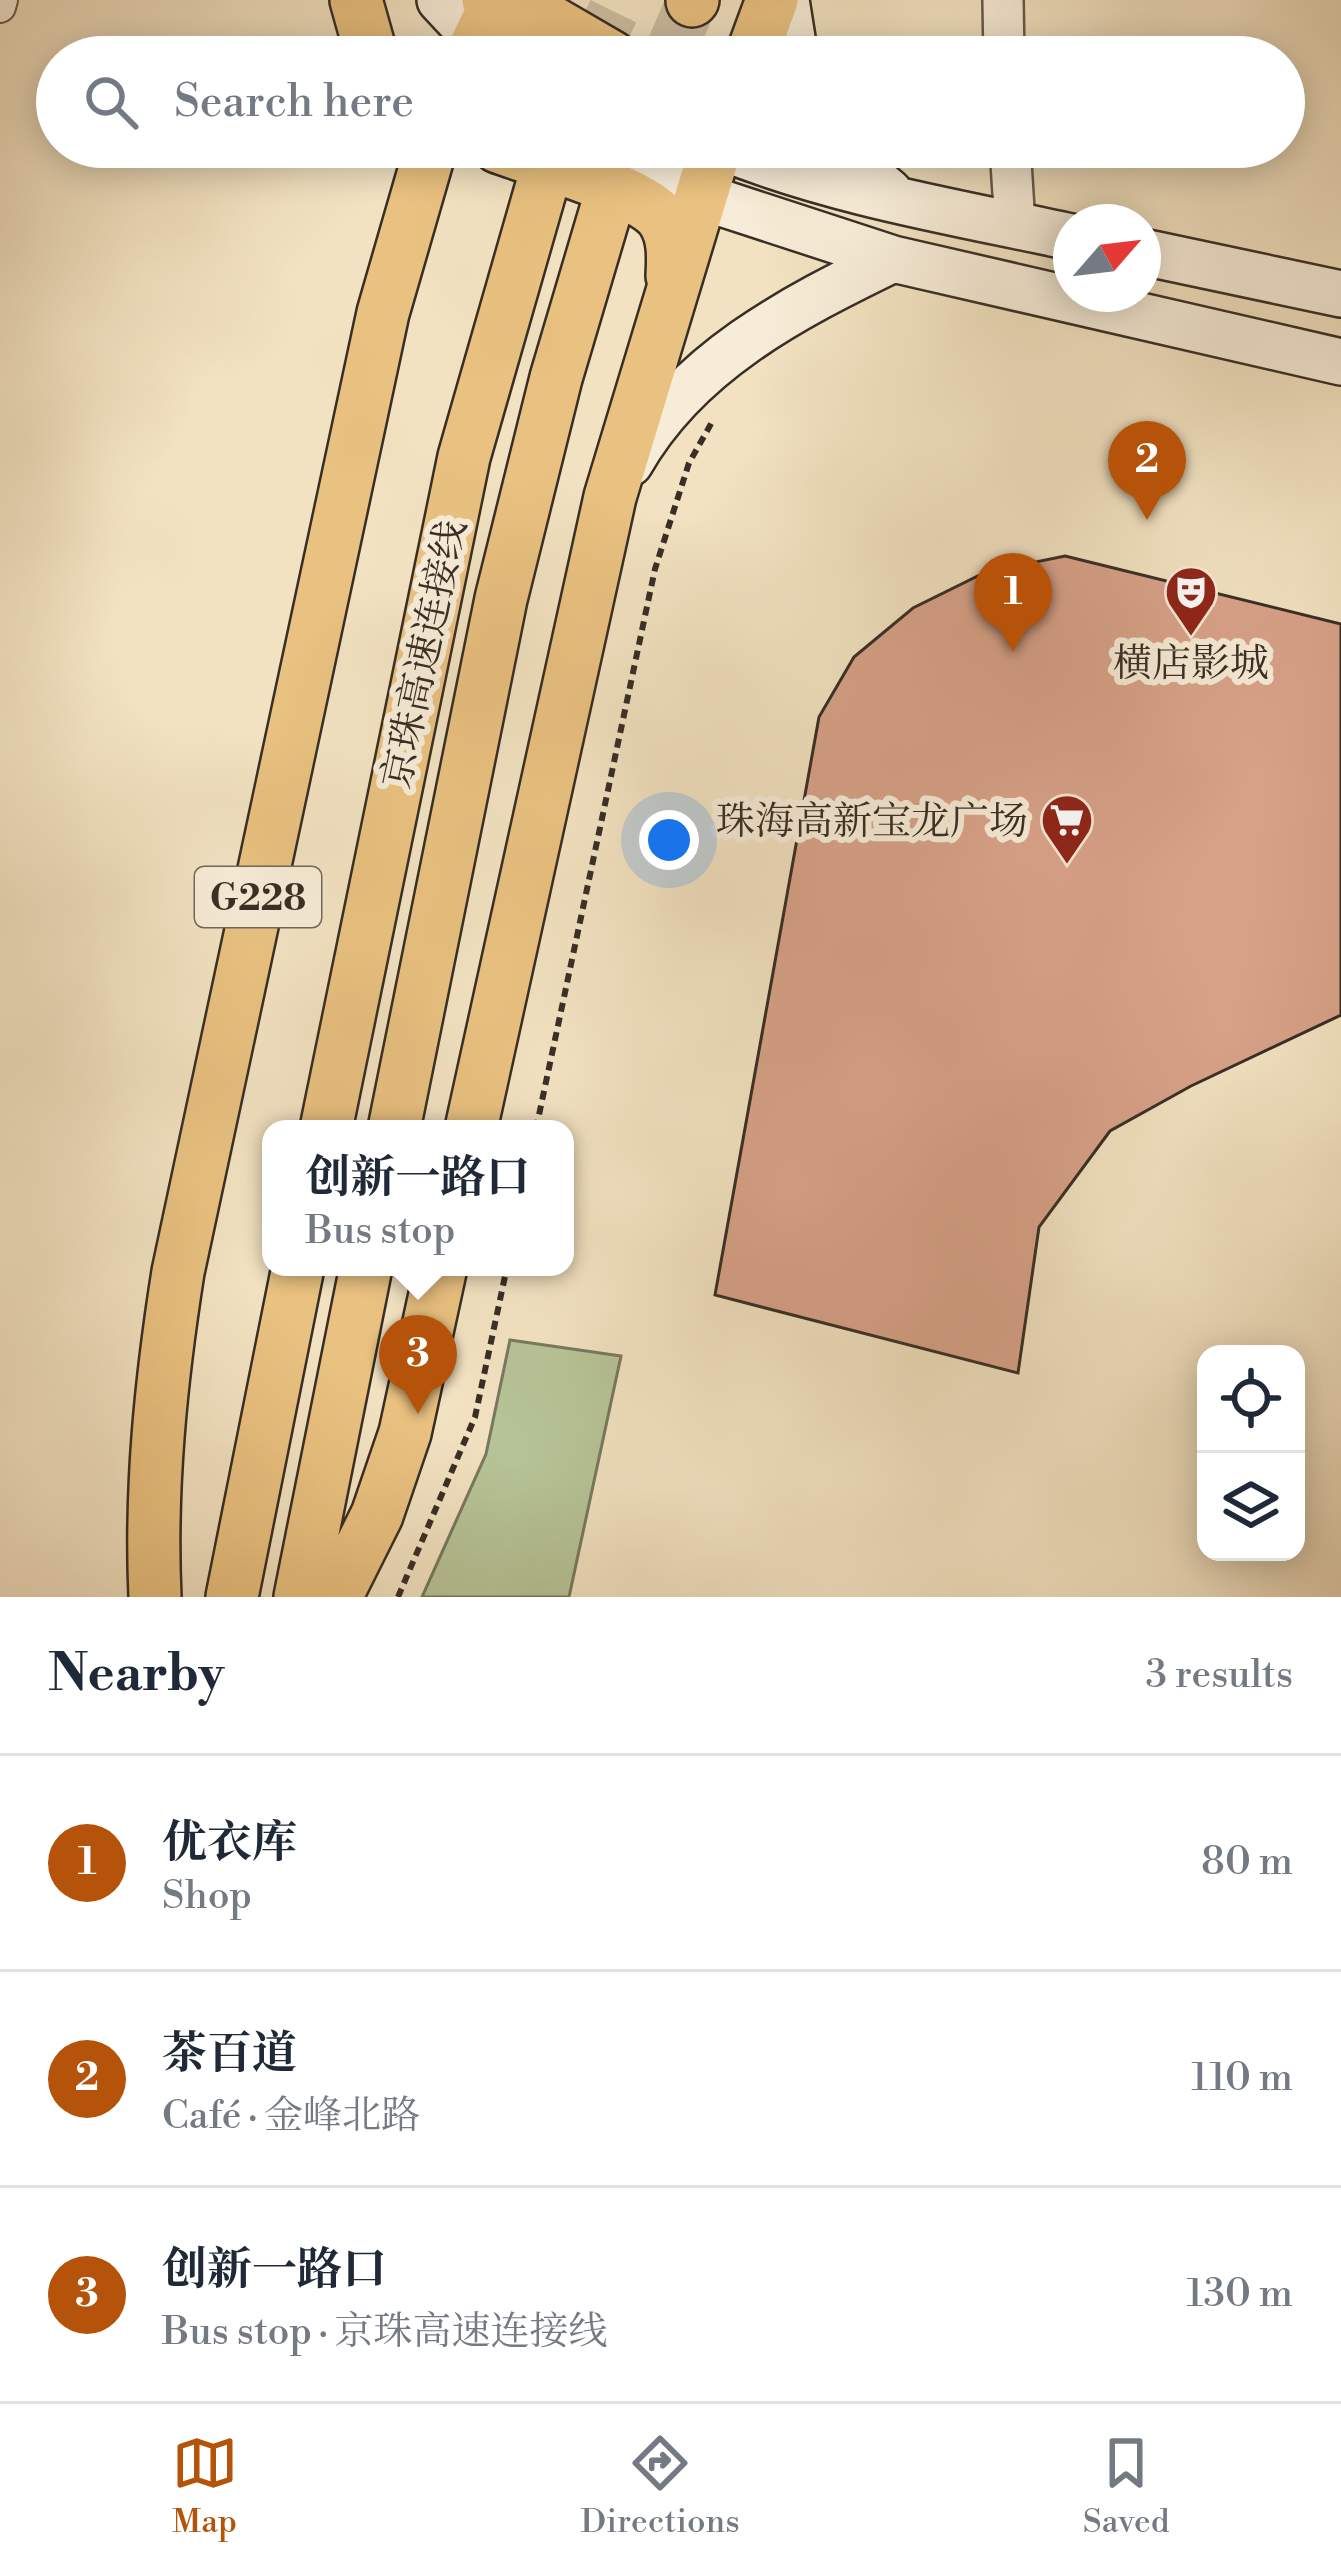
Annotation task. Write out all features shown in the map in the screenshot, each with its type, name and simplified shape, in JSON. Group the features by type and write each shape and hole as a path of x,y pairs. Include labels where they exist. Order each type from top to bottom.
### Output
{"highway":[{"path":"356,0 366,36"},
{"path":"759,36 772,0"},
{"path":"493,23 545,18 576,36"},
{"path":"554,168 645,202 664,222 673,248 671,289"},
{"path":"474,1120 610,497 711,168"},
{"name":"G228","path":"155,1597 155,1459 178,1272 415,169"},
{"name":"京珠高速连接线","path":"328,1120 464,457 542,185"},
{"name":"京珠高速连接线","path":"396,1120 501,598 556,378 607,206"},
{"path":"232,1597 296,1276"},
{"path":"300,1597 364,1276"},
{"path":"336,1597 377,1515 405,1433 439,1276"}],"main road":[{"path":"440,0 493,23"},
{"path":"786,0 792,36"},
{"path":"646,168 700,196 893,259 1341,362"},
{"path":"782,168 900,201 1053,233"},
{"path":"861,168 900,201"},
{"path":"1161,256 1341,294"},
{"path":"610,497 665,410 695,382 788,311 893,259"}],"street":[{"path":"1003,0 1004,36"},
{"path":"1011,168 1015,225"}],"path":[{"path":"538,1120 655,569 689,463 720,409"},
{"path":"398,1597 476,1418 505,1276"}],"green space":[{"path":"510,1340 621,1356 569,1597 422,1597 486,1454"}],"building":[{"name":"珠海高新宝龙广场","path":"1065,556 1341,624 1341,1015 1191,1086 1110,1131 1039,1227 1018,1373 715,1295 819,717 854,657 913,608 986,572"}],"tunnel":[{"path":"601,36 619,0"},
{"path":"677,36 692,1"}],"place":[{"name":"茶百道","path":"1147,520"},
{"name":"横店影城","path":"1191,638"},
{"name":"优衣库","path":"1013,652"},
{"name":"珠海高新宝龙广场","path":"1067,866"},
{"name":"创新一路口","path":"418,1414"}]}
